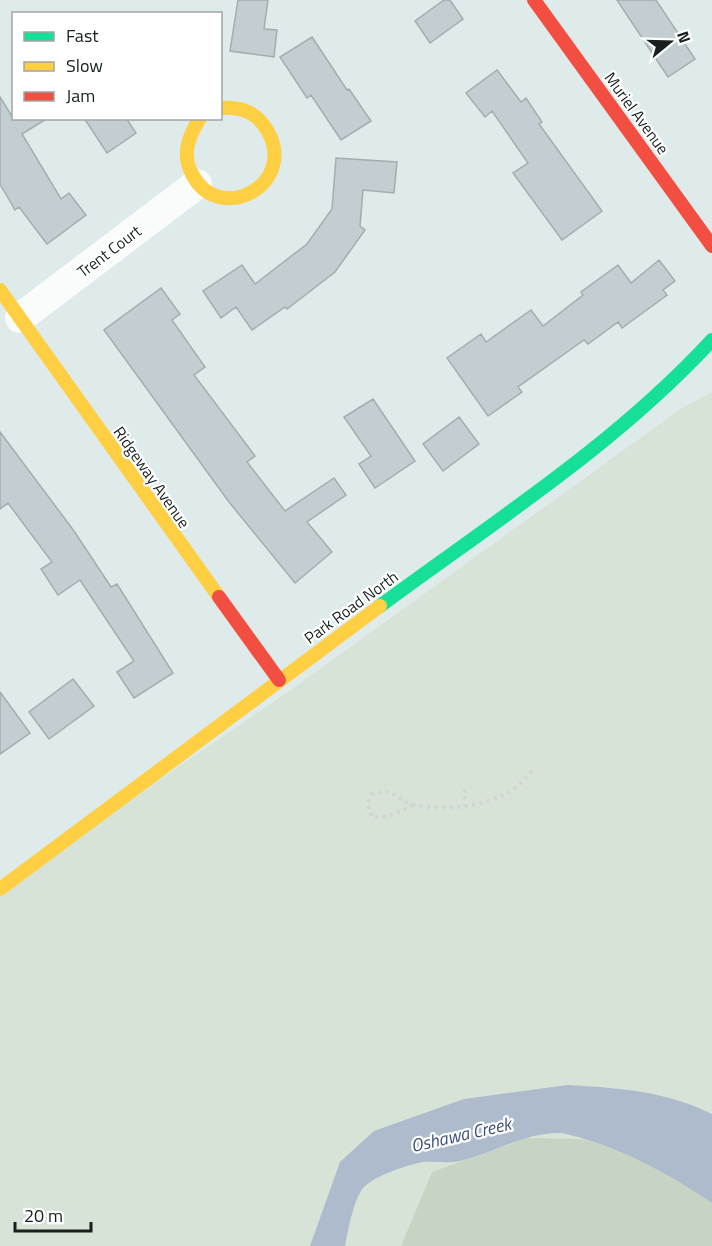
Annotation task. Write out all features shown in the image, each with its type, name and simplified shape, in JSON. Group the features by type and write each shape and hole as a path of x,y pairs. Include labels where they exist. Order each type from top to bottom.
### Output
{"street":[{"name":"Muriel Avenue","path":"534,0 712,246"},
{"path":"198,120 191,129 186,143 185,157 189,172 197,184 209,193 224,198 240,198 254,192 266,181 273,168 276,152 273,137 266,124 255,114 242,108 222,108"},
{"name":"Trent Court","path":"20,318 197,184"},
{"name":"Ridgeway Avenue","path":"0,290 165,524 279,680"},
{"name":"Park Road North","path":"3,880 580,460 681,374 712,340"}],"path":[{"path":"413,805 385,790 372,794 367,804 372,817 387,817 413,805 453,807 484,803 512,790 536,768"},
{"path":"464,789 465,806"}],"shaded area":[{"path":"712,392 712,1246 0,1246 0,889 292,689 682,408"}],"green space":[{"path":"526,1138 676,1141 712,1149 712,1246 401,1246 432,1172"}],"water":[{"name":"Oshawa Creek","path":"568,1085 642,1092 677,1100 712,1114 712,1203 682,1183 612,1148 564,1133 547,1134 522,1139 460,1161 423,1162 384,1174 370,1182 361,1191 352,1214 345,1246 310,1246 340,1162 374,1131 464,1099"}],"building":[{"path":"238,0 268,0 264,29 277,30 274,57 230,51"},
{"path":"444,0 450,0 463,19 430,43 415,21"},
{"path":"617,0 656,0 695,59 668,77"},
{"path":"312,37 347,90 349,89 371,121 341,140 311,95 307,98 280,57"},
{"path":"497,70 521,102 526,98 542,122 539,124 602,211 562,240 513,173 528,163 492,111 485,117 466,93"},
{"path":"0,97 12,120 45,120 22,134 61,199 69,193 86,215 47,244 19,207 15,210 0,184"},
{"path":"85,120 127,120 136,133 107,153"},
{"path":"336,158 397,162 394,193 363,190 360,226 365,230 335,272 287,309 285,307 252,330 236,307 221,318 203,291 242,265 255,284 307,244 332,209"},
{"path":"659,260 675,281 663,290 667,295 622,328 618,322 588,344 584,340 518,387 522,392 488,416 447,358 481,334 486,342 531,310 543,326 583,295 581,292 618,265 631,283"},
{"path":"161,288 180,314 172,320 205,367 194,375 255,456 247,462 285,511 334,478 346,495 307,522 332,552 295,583 229,502 104,330"},
{"path":"373,399 415,461 375,488 359,464 371,456 344,417"},
{"path":"459,417 479,444 443,471 423,444"},
{"path":"0,432 74,531 111,587 117,584 173,673 134,698 117,672 134,661 80,580 58,595 41,569 52,562 8,503 0,509"},
{"path":"73,679 94,706 49,739 29,712"},
{"path":"0,692 30,733 0,754"}],"traffic: fast":[{"path":"380,606 595,448 675,378 712,340"}],"traffic: slow":[{"path":"199,120 187,152 192,174 204,190 220,197 236,198 252,192 264,182 273,167 274,150 267,130 253,114 234,108 222,108"},
{"path":"0,290 219,597"},
{"path":"0,889 380,606"}],"traffic: jam":[{"path":"534,0 712,246"},
{"path":"219,597 279,680"}]}
